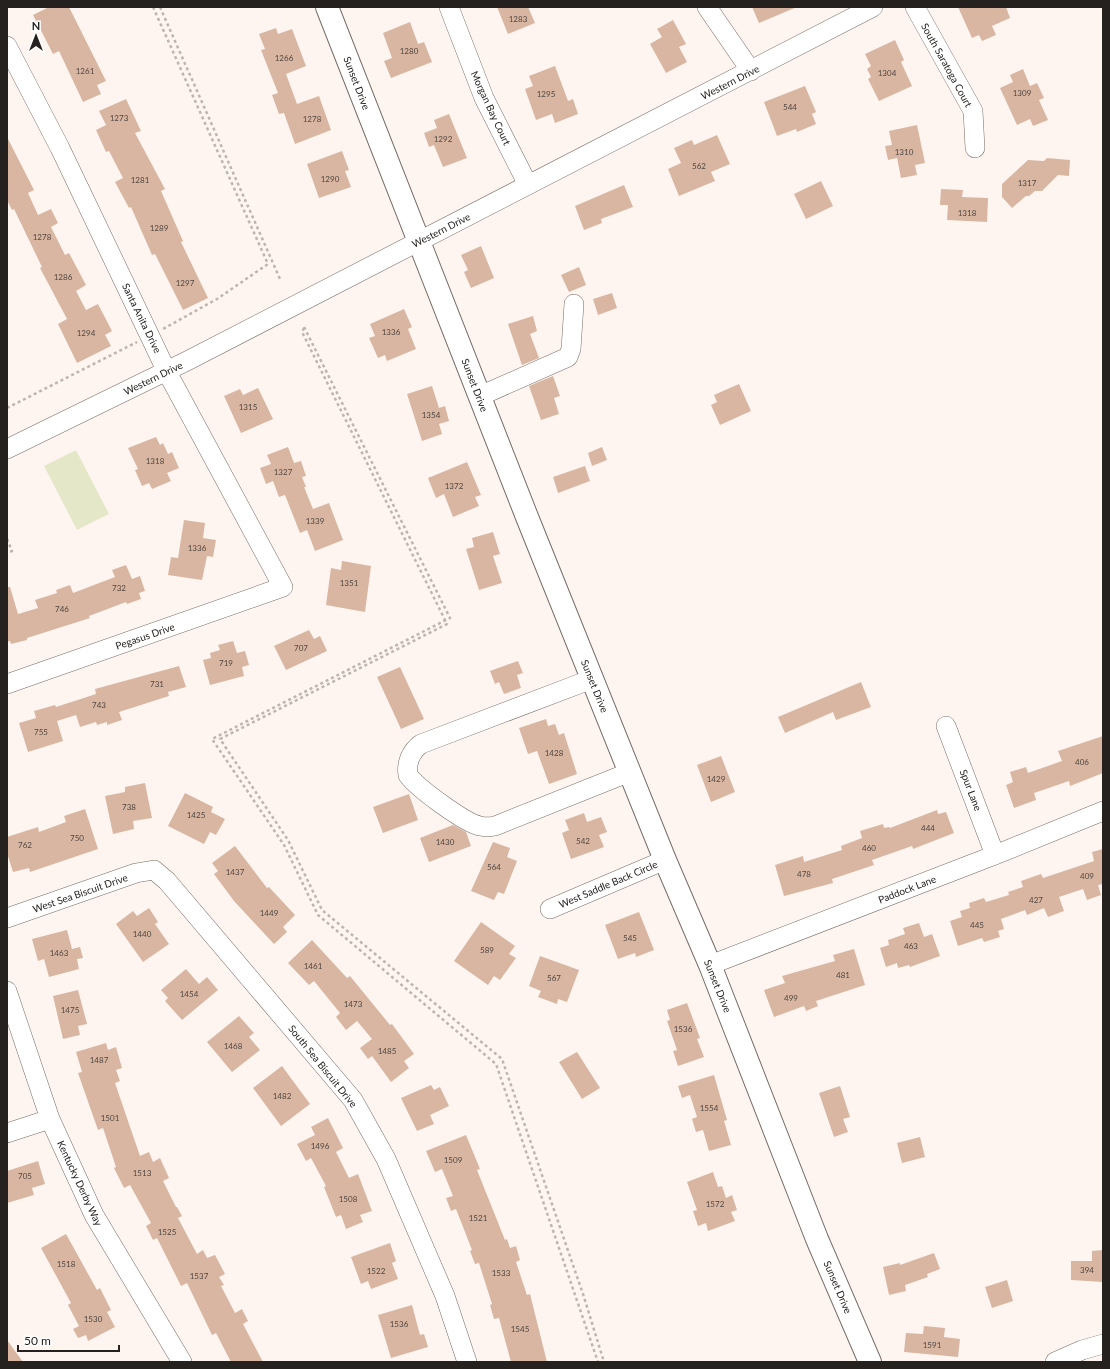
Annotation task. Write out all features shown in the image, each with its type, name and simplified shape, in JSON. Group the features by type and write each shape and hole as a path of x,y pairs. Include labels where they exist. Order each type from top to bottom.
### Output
{"main road":[{"name":"Sunset Drive","path":"327,7 592,679 665,860 710,965 818,1239 870,1362"}],"street":[{"name":"Morgan Bay Court","path":"449,7 484,98 528,185"},
{"path":"708,7 751,71"},
{"name":"Western Drive","path":"7,448 167,372 873,7"},
{"name":"South Saratoga Court","path":"915,7 973,111 975,148"},
{"name":"Santa Anita Drive","path":"7,46 60,148 167,372 283,588"},
{"path":"480,396 568,357 571,349 574,304"},
{"name":"Pegasus Drive","path":"7,684 283,588"},
{"path":"592,679 421,744 416,748 408,761 408,775 421,790 466,819 480,826 488,827 496,826 630,772"},
{"name":"Spur Lane","path":"946,726 995,855"},
{"name":"Paddock Lane","path":"710,965 995,855 1103,811"},
{"name":"West Saddle Back Circle","path":"550,908 665,860"},
{"name":"West Sea Biscuit Drive","path":"7,918 136,873 154,870"},
{"name":"South Sea Biscuit Drive","path":"154,870 167,881 353,1100 392,1174 445,1296 467,1362"},
{"name":"Kentucky Derby Way","path":"7,991 50,1119 94,1215 182,1362"},
{"path":"7,1133 50,1119"},
{"path":"1055,1362 1082,1350 1103,1344"}],"path":[{"path":"153,7 268,264 217,299 163,329"},
{"path":"160,7 280,279"},
{"path":"598,1362 496,1064 318,915 284,845 212,739 446,620 450,618 304,327 302,332 446,620 447,624 220,739 288,840 322,910 502,1059 583,1294 604,1362"},
{"path":"7,408 140,341"},
{"path":"7,539 12,551 7,553"}],"green space":[{"path":"76,450 109,514 77,530 44,466"}],"building":[{"path":"49,7 69,7 106,81 97,85 101,94 83,102 59,51 53,54 33,15"},
{"path":"497,7 528,7 535,23 508,34"},
{"path":"752,7 797,7 759,23"},
{"path":"958,7 1006,7 1010,18 992,26 996,35 982,41 979,35 972,38"},
{"path":"673,20 686,44 679,47 687,62 666,73 650,44 662,37 657,29"},
{"path":"410,22 418,44 424,42 432,62 391,78 384,61 392,58 383,33"},
{"path":"276,28 278,34 292,29 306,66 286,74 297,104 319,96 331,130 295,144 284,113 279,114 272,95 278,93 261,50 265,49 259,34"},
{"path":"895,40 904,60 901,62 912,86 879,101 868,79 871,77 867,69 871,66 865,54"},
{"path":"555,66 568,101 573,99 578,114 555,123 552,114 536,120 525,89 533,86 529,76"},
{"path":"1023,69 1030,86 1037,83 1044,98 1039,100 1048,120 1033,126 1030,119 1017,125 1000,88 1013,82 1010,75"},
{"path":"805,86 816,112 812,114 816,124 797,132 796,129 777,136 764,102"},
{"path":"126,99 141,131 135,133 165,189 161,191 183,241 181,242 208,298 183,310 155,254 152,255 131,207 129,208 115,182 123,178 109,151 106,152 96,130 106,125 99,111"},
{"path":"449,114 467,158 443,167 434,145 429,147 424,133 437,128 434,120"},
{"path":"917,125 925,163 915,165 917,175 901,178 897,158 888,160 885,146 892,145 889,131"},
{"path":"717,135 730,164 711,172 715,181 679,196 668,169 681,163 674,148 692,140 694,145"},
{"path":"7,137 34,190 28,193 38,215 51,209 58,223 51,227 65,255 69,253 86,285 76,291 86,310 98,304 112,331 105,335 111,346 77,363 58,324 67,319 40,268 42,267 14,209 12,210 7,200"},
{"path":"342,151 349,170 345,171 351,187 319,198 307,164"},
{"path":"1047,158 1070,160 1069,176 1058,175 1042,191 1035,191 1029,196 1026,196 1012,208 1002,197 1002,184 1028,160 1044,161"},
{"path":"821,181 833,206 806,219 794,194"},
{"path":"624,185 633,207 601,219 602,223 584,230 575,206"},
{"path":"941,189 963,190 962,197 988,198 987,222 947,220 948,205 940,205"},
{"path":"481,246 494,278 471,288 464,272 468,270 461,255"},
{"path":"579,267 586,285 569,292 561,275"},
{"path":"612,293 617,308 598,315 593,299"},
{"path":"404,309 412,327 408,329 416,349 387,361 385,355 378,358 369,338 375,336 370,324"},
{"path":"533,316 537,331 530,334 539,358 522,365 508,324"},
{"path":"553,376 560,396 554,398 559,414 541,420 529,386"},
{"path":"739,384 751,411 720,425 711,405 717,402 714,395"},
{"path":"432,386 439,408 445,406 449,421 439,424 442,434 422,441 407,394"},
{"path":"258,388 273,419 241,433 224,396 240,389 243,395"},
{"path":"156,437 160,445 163,443 168,454 172,452 179,468 167,473 171,481 152,489 149,483 142,486 135,470 138,469 128,448"},
{"path":"288,447 294,463 301,461 306,476 302,477 306,487 304,487 313,509 329,503 343,540 315,551 307,530 300,533 285,495 279,497 273,481 266,484 260,468 271,464 267,455"},
{"path":"602,447 607,460 592,466 588,453"},
{"path":"467,462 481,495 475,497 479,506 453,517 444,494 436,498 428,478"},
{"path":"585,466 590,481 558,493 553,477"},
{"path":"184,520 205,523 203,538 216,540 213,557 207,556 202,580 168,575 171,557 178,558"},
{"path":"493,532 500,554 493,556 502,583 479,590 466,549 474,547 472,538"},
{"path":"342,561 371,566 365,612 326,605 331,568 341,570"},
{"path":"126,565 132,579 140,576 145,591 139,593 141,599 127,604 126,602 89,616 90,618 27,638 27,640 11,644 10,641 7,642 7,587 10,587 18,614 38,608 35,600 57,593 56,590 70,585 73,593 115,577 112,570"},
{"path":"309,630 314,639 320,636 327,651 286,670 274,646"},
{"path":"233,641 237,653 245,651 249,665 242,667 244,676 210,685 203,660 211,658 210,653 220,650 218,645"},
{"path":"518,661 523,673 517,675 521,688 504,694 499,682 495,684 490,671"},
{"path":"179,666 186,687 168,692 169,696 119,712 122,720 107,725 107,722 97,725 96,722 80,727 76,715 57,721 63,741 28,752 19,723 36,718 34,711 55,705 56,707 96,694 95,689"},
{"path":"400,667 424,719 401,729 377,677"},
{"path":"861,682 871,707 836,720 833,712 785,733 778,717"},
{"path":"546,719 548,726 555,724 559,735 564,733 577,774 549,784 537,751 528,754 519,728"},
{"path":"1103,736 1103,773 1070,786 1069,781 1034,793 1036,800 1014,808 1006,785 1013,782 1010,772 1026,767 1028,773 1062,761 1058,751"},
{"path":"721,756 735,792 711,802 697,765"},
{"path":"145,783 152,818 133,821 134,829 113,834 105,796 125,792 125,787"},
{"path":"185,793 213,807 211,812 225,819 216,835 210,832 204,844 168,826"},
{"path":"409,794 418,820 383,833 373,807"},
{"path":"85,809 98,849 30,872 29,868 13,872 7,853 7,837 38,827 39,832 66,822 64,816"},
{"path":"937,810 938,814 946,812 954,833 913,849 912,846 872,860 874,865 832,879 833,883 784,896 775,865 803,856 804,862 842,850 841,846 862,838 860,831 883,824 884,828 890,828"},
{"path":"584,813 587,822 601,817 607,832 599,835 604,847 571,859 562,833 569,830 565,820"},
{"path":"453,825 466,832 471,846 429,862 420,838"},
{"path":"493,842 510,848 507,857 517,861 504,894 498,892 494,900 471,891"},
{"path":"235,846 267,888 269,887 295,915 283,927 287,932 274,944 234,901 214,874 218,871 212,863"},
{"path":"1103,849 1103,884 1098,885 1101,895 1087,900 1083,889 1059,897 1064,911 1048,917 1044,908 1027,915 1025,910 1001,919 1004,929 998,931 1000,937 984,942 982,938 958,946 950,921 962,917 960,911 970,908 969,903 984,898 986,902 1009,895 1008,892 1023,887 1021,881 1041,874 1043,878 1094,861 1092,852"},
{"path":"149,908 158,922 155,924 169,944 143,962 116,924 133,911 137,916"},
{"path":"639,912 654,950 636,957 635,953 618,959 605,925"},
{"path":"481,922 515,946 509,954 516,958 500,980 494,976 488,985 454,961"},
{"path":"919,923 924,937 932,934 940,956 910,967 909,965 898,968 897,963 886,967 880,948 889,945 888,940 905,934 903,928"},
{"path":"67,930 72,949 80,947 83,958 77,959 79,969 49,977 44,959 38,961 32,939"},
{"path":"312,940 347,978 350,976 390,1025 392,1024 414,1054 404,1061 409,1068 391,1082 372,1056 368,1059 360,1048 372,1039 357,1021 346,1030 336,1017 340,1013 314,981 309,985 288,963"},
{"path":"854,949 865,985 816,1001 818,1006 806,1011 804,1006 774,1017 764,990 785,983 782,976 835,961 833,955"},
{"path":"540,956 579,970 567,1002 558,999 557,1004 538,997 541,991 529,986"},
{"path":"186,969 199,984 207,977 218,990 182,1020 165,1001 168,998 161,990"},
{"path":"78,990 87,1024 78,1026 80,1035 63,1039 53,996"},
{"path":"687,1003 700,1038 697,1039 704,1057 678,1066 673,1051 677,1050 667,1021 670,1020 667,1010"},
{"path":"239,1016 254,1033 249,1037 260,1050 232,1072 207,1042"},
{"path":"106,1043 108,1050 116,1047 122,1068 116,1070 120,1081 115,1083 140,1156 149,1152 153,1162 160,1158 169,1178 163,1181 182,1216 178,1218 197,1254 203,1250 207,1258 215,1255 225,1274 219,1277 224,1285 221,1286 235,1313 242,1309 248,1321 243,1324 263,1362 231,1362 216,1333 212,1335 187,1283 181,1286 157,1238 153,1240 146,1226 151,1223 130,1185 124,1188 114,1168 116,1167 103,1128 98,1130 78,1073 82,1072 76,1052"},
{"path":"577,1052 600,1088 582,1099 559,1062"},
{"path":"282,1066 310,1104 281,1126 253,1088"},
{"path":"714,1075 727,1120 724,1121 731,1145 709,1151 703,1130 696,1132 692,1119 697,1117 690,1095 682,1098 678,1086"},
{"path":"431,1085 434,1090 440,1087 449,1106 430,1115 434,1124 417,1131 401,1098"},
{"path":"840,1086 850,1117 843,1119 848,1132 834,1137 819,1093"},
{"path":"328,1118 343,1148 336,1152 349,1178 358,1174 372,1211 360,1215 363,1222 346,1229 341,1215 336,1217 324,1187 326,1186 311,1158 306,1161 297,1144 315,1135 311,1127"},
{"path":"466,1135 480,1169 477,1170 505,1240 507,1239 510,1248 516,1246 520,1260 516,1262 527,1295 530,1294 547,1362 511,1362 499,1318 494,1319 490,1305 492,1304 479,1263 475,1264 470,1251 472,1250 456,1209 451,1211 446,1198 453,1196 442,1169 435,1172 426,1151"},
{"path":"920,1137 925,1157 902,1163 897,1143"},
{"path":"38,1161 45,1184 32,1188 34,1195 7,1203 7,1171"},
{"path":"713,1172 718,1187 722,1186 726,1198 732,1195 737,1210 731,1212 735,1221 708,1231 706,1223 698,1226 693,1211 697,1210 687,1182"},
{"path":"66,1234 97,1290 100,1288 111,1310 107,1312 115,1327 88,1341 86,1335 78,1338 73,1329 79,1326 68,1305 71,1303 41,1248"},
{"path":"390,1243 396,1261 392,1263 398,1279 371,1289 368,1281 361,1284 351,1257"},
{"path":"1103,1250 1103,1282 1071,1280 1071,1261 1092,1261 1092,1251"},
{"path":"934,1253 940,1269 927,1274 928,1277 905,1285 906,1291 889,1295 883,1267 900,1263 900,1265"},
{"path":"1007,1280 1013,1301 992,1308 985,1287"},
{"path":"412,1305 420,1335 424,1334 428,1347 391,1358 378,1315"},
{"path":"924,1326 945,1328 944,1337 960,1339 958,1357 904,1352 906,1333 923,1334"},
{"path":"7,1340 23,1362 7,1362"}]}
